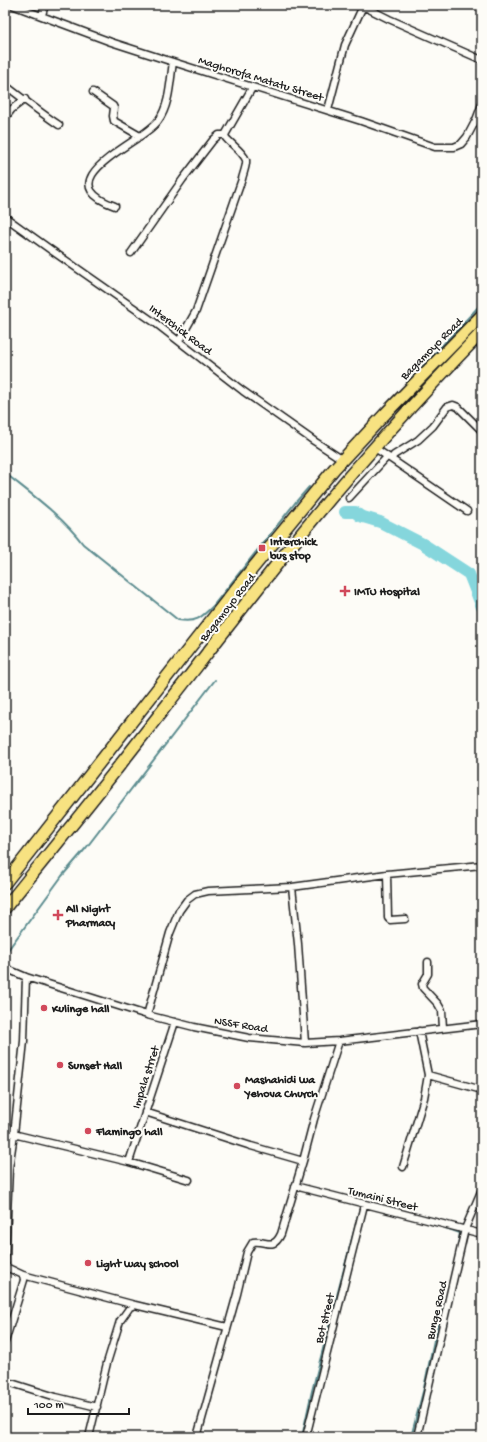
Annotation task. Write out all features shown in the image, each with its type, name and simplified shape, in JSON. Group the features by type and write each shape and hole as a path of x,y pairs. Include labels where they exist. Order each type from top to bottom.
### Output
{"highway":[{"name":"Bagamoyo Road","path":"5,883 239,585 320,486 385,414 482,314"},
{"name":"Bagamoyo Road","path":"5,908 323,508 434,382 482,332"}],"street":[{"name":"Maghorofa Matatu Street","path":"12,5 111,42 252,88 328,110 435,147 444,148 461,144 467,137 476,120 482,104"},
{"path":"42,15 45,5"},
{"path":"328,110 345,45 362,6 482,60"},
{"path":"116,206 97,197 90,187 93,174 100,164 107,158 153,127 161,117 167,98 173,62"},
{"path":"5,85 59,125"},
{"path":"225,135 252,88"},
{"path":"93,92 113,106 114,121 140,136"},
{"path":"5,118 12,109 25,99"},
{"path":"130,253 213,140 219,136 225,135"},
{"path":"179,341 196,311 246,164 243,156 225,135"},
{"name":"Interchick Road","path":"5,217 179,341 243,391 343,460"},
{"path":"349,498 389,458 418,440 433,426 447,407 453,405 458,407 482,431"},
{"path":"375,448 467,511"},
{"path":"147,1015 170,933 179,911 187,900 195,894 208,891 292,887 387,874 482,865"},
{"path":"387,874 388,918 390,920 405,919"},
{"path":"292,887 298,944 305,1043"},
{"path":"428,962 428,974 422,984 423,988 438,1004 442,1012 443,1028"},
{"name":"NSSF Road","path":"5,968 26,977 147,1015 249,1038 305,1043 339,1041 482,1024"},
{"path":"26,977 24,1041 14,1134 7,1168 6,1267 23,1275 135,1305 227,1327"},
{"name":"Impala strret","path":"129,1162 175,1022"},
{"path":"403,1167 424,1098 428,1075 419,1031"},
{"path":"197,1437 249,1246 256,1241 268,1244 278,1241 339,1041"},
{"path":"428,1075 482,1090"},
{"path":"145,1112 303,1161"},
{"path":"5,1132 129,1162 189,1180"},
{"name":"Tumaini Street","path":"295,1186 364,1205 482,1234"},
{"name":"Bunge Road","path":"417,1437 465,1229 482,1189"},
{"name":"Bot street","path":"306,1437 364,1205"},
{"path":"5,1342 22,1286 23,1275"},
{"path":"89,1437 120,1321 130,1308 135,1305"},
{"path":"5,1381 56,1397 97,1407"}],"waterway":[{"path":"406,384 482,303"},
{"path":"5,473 56,515 83,544 178,620 184,621 198,619 213,606 309,487"},
{"path":"345,512 355,512 360,516 380,522 423,544 469,574 482,607"},
{"path":"5,954 62,876 86,848 215,680"},
{"path":"302,1437 312,1391 359,1212"},
{"path":"446,1228 460,1233 458,1246"},
{"path":"411,1437 424,1388 438,1321 445,1303"}],"place":[{"name":"Interchick bus stop","path":"262,548"},
{"name":"IMTU Hospital","path":"345,591"},
{"name":"All Night Pharmacy","path":"58,915"},
{"name":"Kulinge hall","path":"44,1008"},
{"name":"Sunset Hall","path":"60,1065"},
{"name":"Mashahidi wa Yehova Church","path":"237,1086"},
{"name":"Flamingo hall","path":"88,1131"},
{"name":"Light way school","path":"88,1263"}]}
